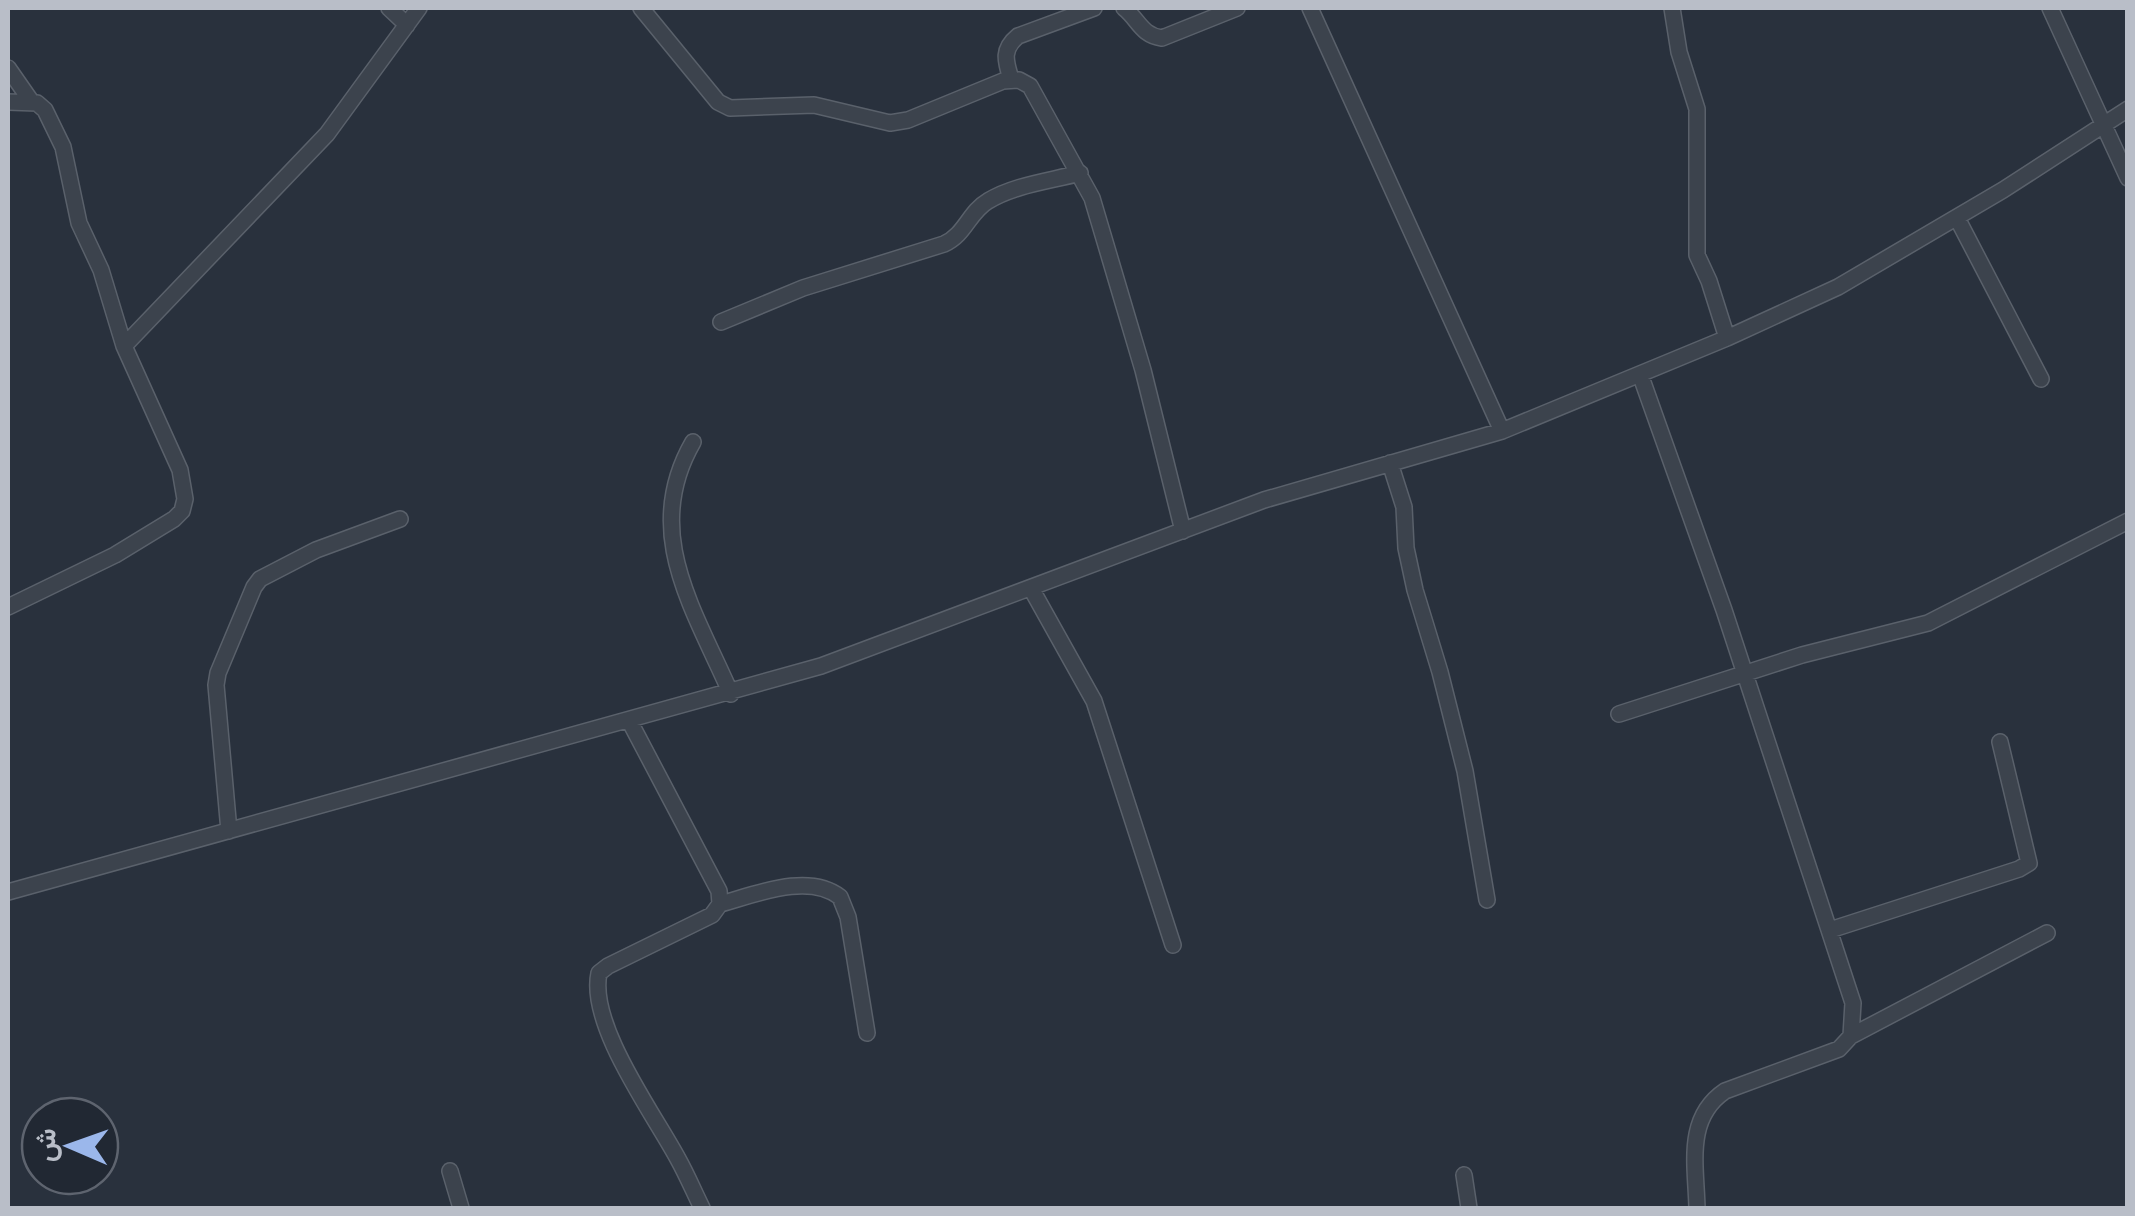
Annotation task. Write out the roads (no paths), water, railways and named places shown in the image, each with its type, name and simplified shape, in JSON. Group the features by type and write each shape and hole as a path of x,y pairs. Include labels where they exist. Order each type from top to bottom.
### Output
{"street":[{"path":"389,8 408,25"},
{"path":"124,346 327,134 420,8"},
{"path":"641,8 718,102 730,108 814,105 890,123 908,120 1011,79 1030,86 1092,198 1143,370 1183,531"},
{"path":"1011,79 1005,60 1010,42 1094,8"},
{"path":"1124,8 1143,31 1162,38 1236,8"},
{"path":"1310,8 1502,430"},
{"path":"1672,8 1677,42 1697,110 1698,255 1726,338"},
{"path":"2050,8 2128,178"},
{"path":"8,68 31,101 45,110 62,147 79,223 100,270 134,374 180,470 186,499 174,520 116,555 8,607"},
{"path":"8,102 31,101"},
{"path":"8,892 821,666 1316,482 1502,430 1726,338 1838,287 1958,218 2128,108"},
{"path":"721,322 803,288 944,244 956,239 970,218 990,200 1080,173"},
{"path":"1958,218 2041,379"},
{"path":"1640,374 1830,930 1853,1003 1851,1036"},
{"path":"693,442 674,484 672,547 679,574 730,694"},
{"path":"1390,463 1404,507 1406,548 1415,590 1465,771 1487,900"},
{"path":"230,831 216,685 254,587 260,579 316,550 400,519"},
{"path":"1619,714 1745,672 1928,623 2128,521"},
{"path":"1032,590 1094,701 1173,945"},
{"path":"630,722 719,890 720,904"},
{"path":"1830,930 2029,863 2000,742"},
{"path":"702,1208 615,1046 596,984 599,973 712,915 720,904 778,887 825,889 840,897 848,916 867,1034"},
{"path":"1697,1208 1698,1127 1708,1102 1725,1090 1839,1048 1851,1036 2047,933"},
{"path":"450,1171 461,1208"},
{"path":"1464,1175 1469,1208"}]}
